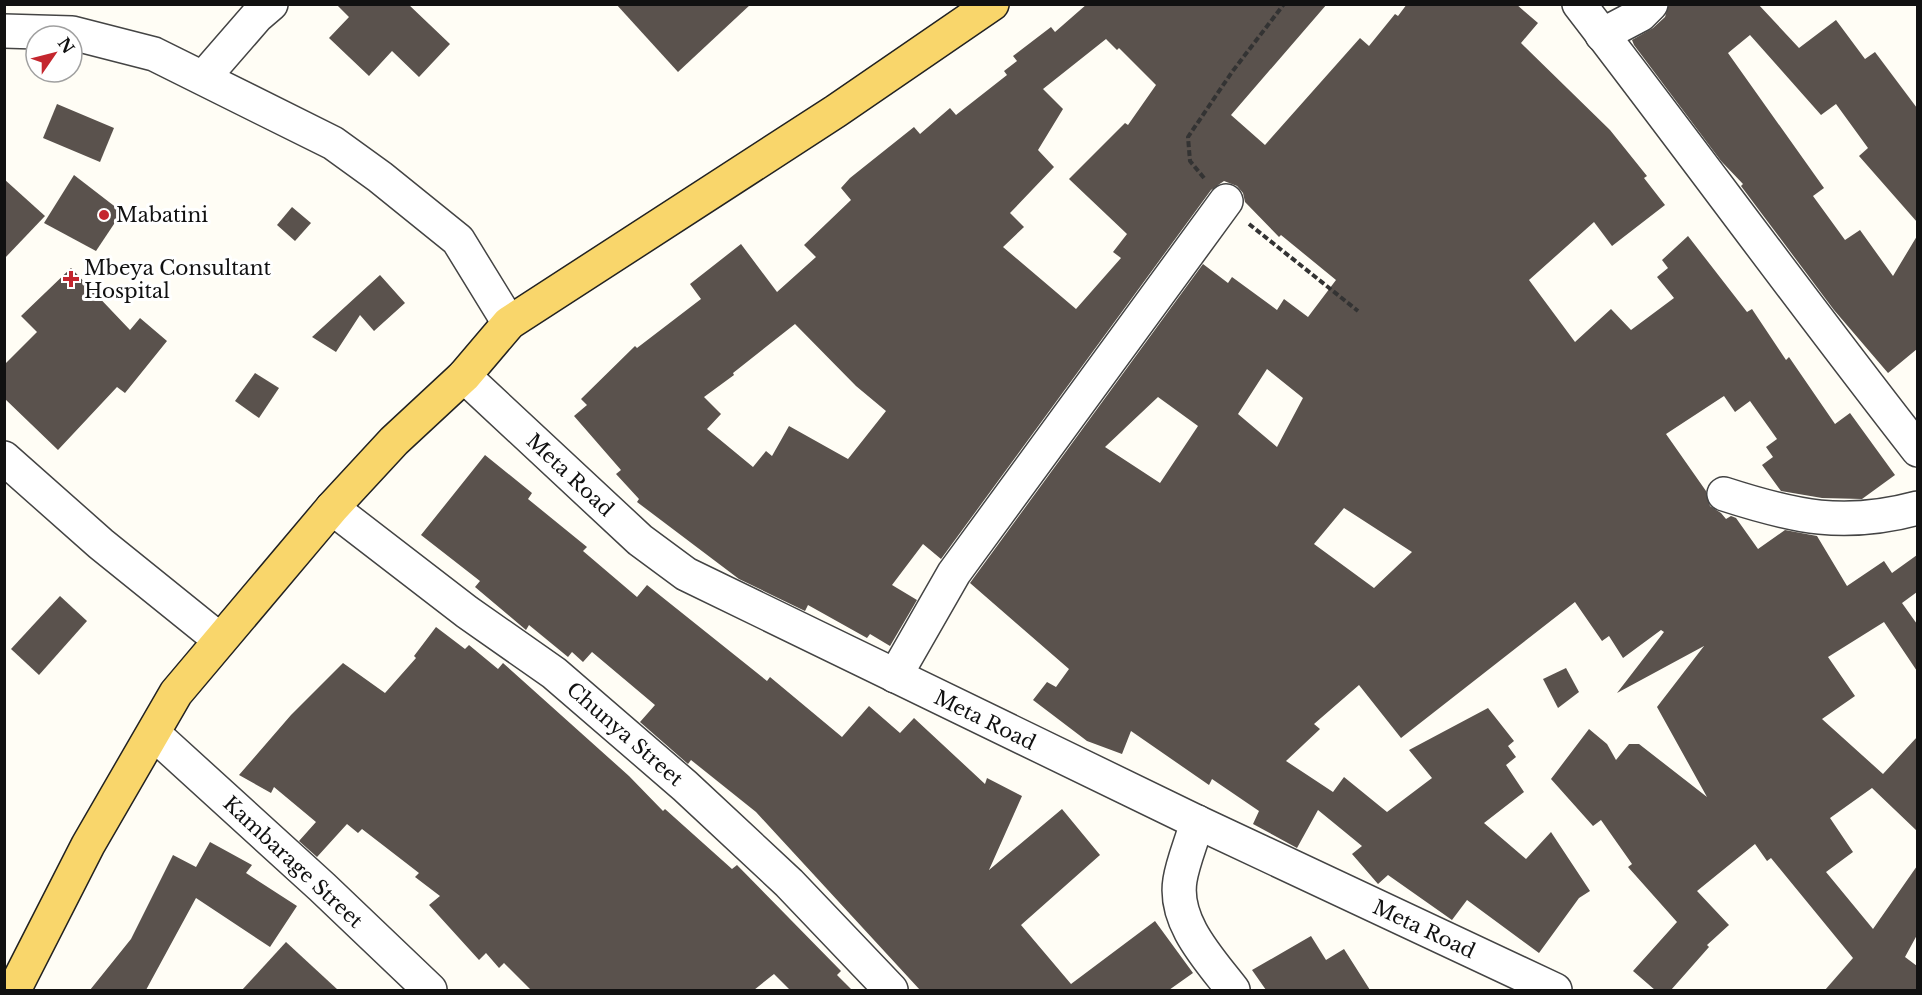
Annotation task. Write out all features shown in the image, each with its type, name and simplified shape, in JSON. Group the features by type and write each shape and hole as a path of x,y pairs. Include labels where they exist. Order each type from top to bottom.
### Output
{"main road":[{"path":"14,990 88,845 176,693 332,508 394,441 464,376 509,323 836,111 992,4"}],"street":[{"path":"204,77 257,16 271,4"},
{"path":"1579,4 1784,278 1917,450"},
{"path":"1602,35 1640,15 1651,4"},
{"path":"4,31 72,33 154,54 333,143 381,177 458,240 509,323"},
{"path":"895,676 954,573 1226,201"},
{"name":"Meta Road","path":"464,376 640,540 686,574 1197,822 1555,990"},
{"path":"4,458 101,544 220,640"},
{"path":"1724,494 1780,512 1818,519 1878,518 1917,508"},
{"name":"Chunya Street","path":"332,508 467,612 554,673 685,786 789,882 891,990"},
{"name":"Kambarage Street","path":"154,734 322,887 430,990"},
{"path":"1197,822 1179,882 1182,905 1188,926 1233,990"}],"path":[{"path":"1284,4 1232,72 1188,137 1190,161 1261,235 1358,311"}],"building":[{"path":"336,4 408,4 450,44 419,77 392,51 369,76 329,38 349,17"},
{"path":"616,4 751,4 678,72"},
{"path":"1087,4 1327,4 1231,115 1265,145 1360,38 1369,46 1395,14 1398,16 1407,4 1516,4 1538,23 1521,43 1610,130 1647,176 1644,178 1665,205 1612,246 1594,222 1529,280 1575,342 1611,309 1631,330 1674,298 1657,277 1668,268 1662,260 1688,236 1747,312 1752,309 1786,360 1789,357 1835,424 1850,413 1895,475 1862,499 1822,498 1781,491 1762,465 1773,457 1766,447 1777,439 1750,401 1735,412 1724,396 1666,434 1706,491 1710,506 1726,519 1731,516 1736,518 1758,549 1785,530 1817,536 1847,586 1884,561 1892,573 1917,555 1917,592 1902,603 1917,624 1917,671 1884,622 1828,657 1855,696 1822,719 1883,774 1917,737 1917,831 1872,788 1830,818 1853,852 1826,872 1873,929 1917,866 1917,935 1905,957 1917,966 1917,990 1825,990 1853,958 1771,858 1767,861 1755,844 1697,891 1729,925 1707,945 1709,947 1671,990 1655,990 1633,971 1677,922 1628,867 1632,864 1601,820 1593,826 1551,779 1589,729 1607,744 1616,760 1629,744 1639,744 1707,797 1657,707 1704,646 1617,693 1664,632 1661,630 1623,658 1609,636 1602,641 1575,602 1401,738 1359,685 1314,724 1320,729 1286,761 1333,792 1344,777 1387,812 1432,778 1409,750 1488,708 1514,741 1508,746 1516,757 1506,765 1524,792 1484,823 1526,859 1551,832 1590,891 1579,898 1539,953 1467,900 1452,920 1388,875 1378,884 1352,854 1362,846 1318,810 1297,848 1253,824 1259,811 1212,779 1209,785 1131,731 1122,754 1087,741 1033,700 1047,682 1056,687 1069,669 970,583 1203,264 1228,283 1232,277 1277,310 1284,299 1308,317 1336,280 1281,235 1279,237 1245,202 1243,193 1237,186 1224,181 1211,190 941,559 923,544 892,585 917,600 890,646 870,634 867,638 808,605 805,611 739,579 637,502 639,499 616,474 621,470 574,416 587,405 581,399 635,346 637,348 701,299 690,284 741,244 777,292 816,257 804,245 851,200 841,188 850,178 914,127 920,134 950,108 956,115 1007,75 1004,71 1017,61 1013,56 1051,27 1055,32","holes":["1106,39 1117,50 1119,48 1156,85 1128,125 1125,123 1069,179 1127,234 1113,252 1121,258 1076,309 1003,247 1024,227 1010,213 1054,167 1038,150 1063,109 1043,89","795,324 856,386 886,411 848,459 789,426 772,456 766,451 753,467 707,429 721,414 704,397 734,375 733,373","1267,369 1303,398 1277,447 1238,414","1158,397 1198,426 1160,483 1105,447","1344,508 1412,552 1374,588 1314,544"]},
{"path":"1669,4 1758,4 1799,48 1836,20 1865,59 1875,52 1917,108 1917,222 1859,156 1868,148 1836,104 1821,115 1750,35 1728,53 1824,188 1813,196 1845,240 1860,230 1893,276 1917,236 1917,349 1888,373 1834,310 1741,186 1743,184 1721,161 1634,45 1632,40 1653,28 1665,17"},
{"path":"57,104 114,128 100,162 43,138"},
{"path":"74,175 122,212 96,251 44,223"},
{"path":"4,179 45,216 4,259"},
{"path":"292,207 311,223 295,241 277,225"},
{"path":"71,268 130,330 140,318 167,341 125,393 117,387 58,450 4,398 4,365 37,332 21,316"},
{"path":"380,275 405,303 374,331 360,315 336,352 312,337"},
{"path":"255,373 279,388 259,418 235,401"},
{"path":"485,455 532,493 528,499 587,547 583,551 637,597 647,585 767,681 770,677 842,737 869,706 900,733 914,718 985,784 987,778 1022,796 989,870 1062,809 1100,855 1021,925 1071,984 1155,921 1193,973 1169,990 920,990 756,812 691,760 688,764 640,722 655,705 592,652 583,662 572,652 568,657 529,625 526,630 475,587 480,581 421,535"},
{"path":"60,596 87,621 39,675 11,649"},
{"path":"436,627 465,649 469,645 498,669 503,663 629,776 663,811 665,809 732,869 737,865 841,971 837,975 852,990 790,990 774,974 754,990 531,990 504,963 499,968 486,953 479,960 429,905 440,896 415,877 419,873 362,829 358,833 347,824 317,857 299,841 316,822 274,787 271,793 239,775 291,715 343,663 385,693 416,658 414,656"},
{"path":"1566,668 1579,692 1558,708 1543,679"},
{"path":"210,842 252,865 246,873 297,906 270,947 196,898 146,990 90,990 131,939 173,855 196,867"},
{"path":"1311,936 1326,960 1344,949 1370,990 1266,990 1252,970"},
{"path":"286,942 338,990 242,990"}],"place":[{"name":"Mabatini","path":"104,215"},
{"name":"Mbeya Consultant Hospital","path":"71,279"}]}
